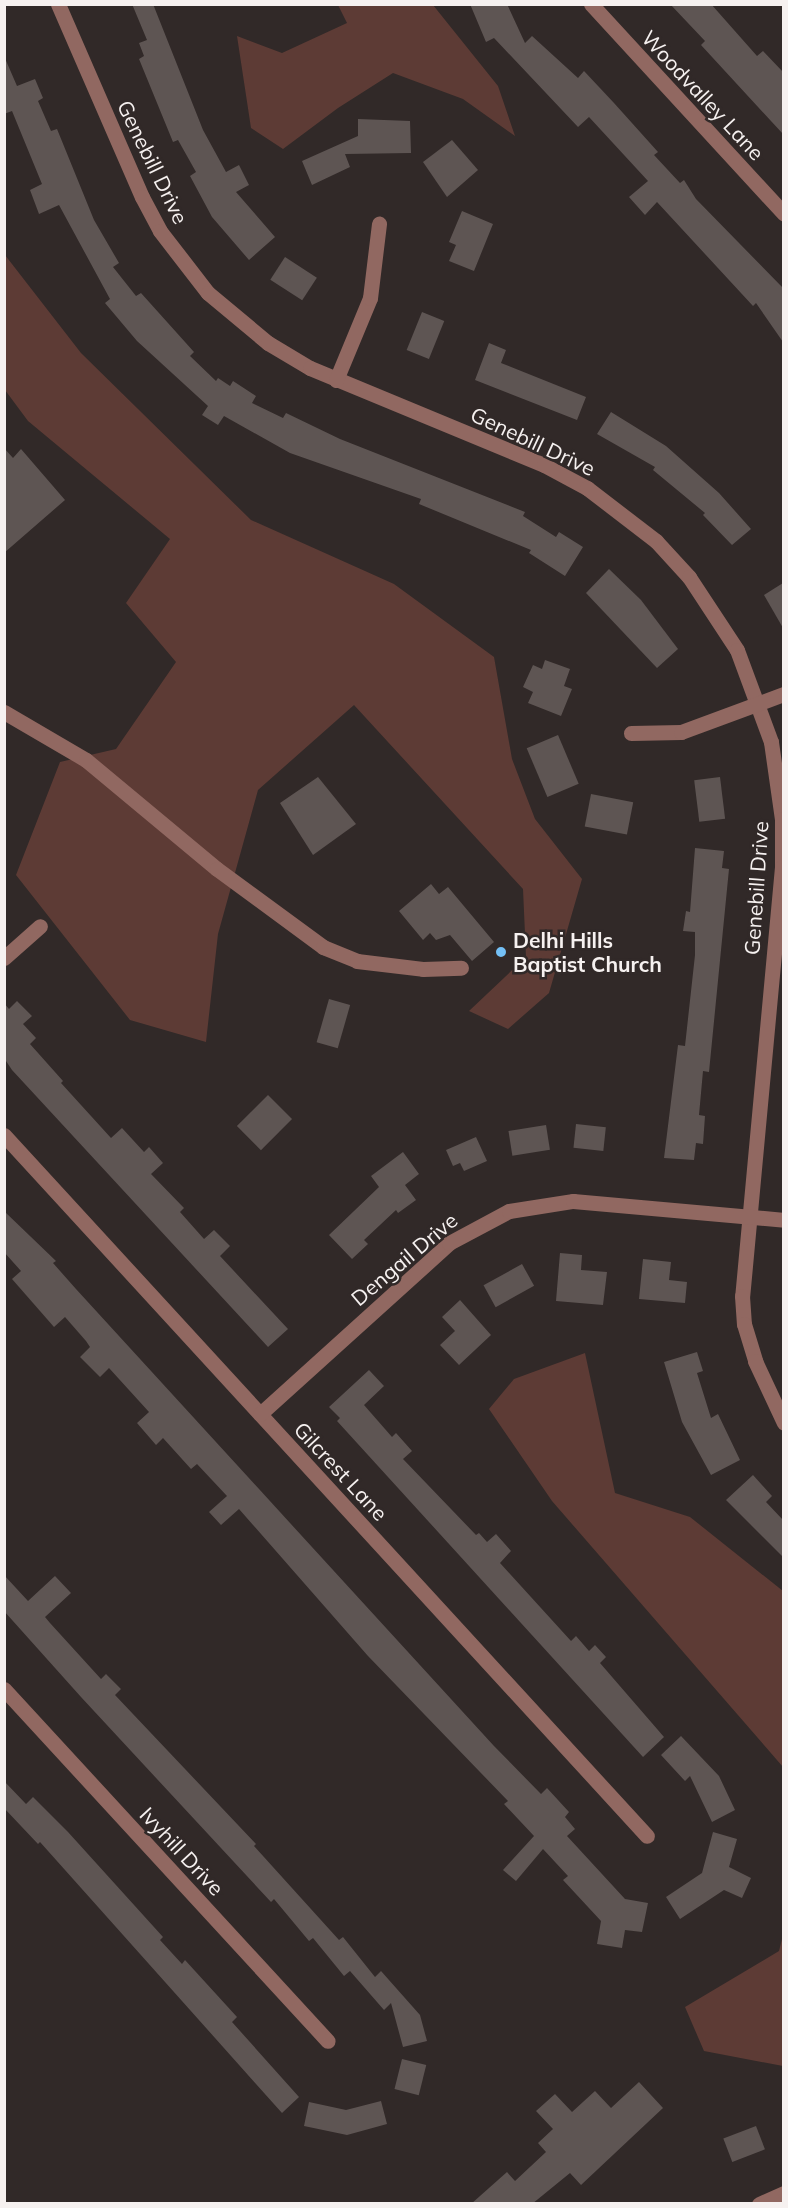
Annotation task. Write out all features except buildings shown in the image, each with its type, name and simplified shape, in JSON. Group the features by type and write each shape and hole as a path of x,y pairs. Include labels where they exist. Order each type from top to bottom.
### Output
{"street":[{"name":"Genebill Drive","path":"58,4 142,197 183,263 208,293 252,332 336,380 544,465 619,510 657,542 713,609 738,650 760,704 779,780 782,867 747,1217 742,1296 744,1324 765,1389 783,1423"},
{"name":"Woodvalley Lane","path":"591,4 783,213"},
{"path":"336,380 370,298 379,224"},
{"path":"631,733 681,732 783,694"},
{"path":"4,712 86,760 217,869 323,947 357,962 423,969 461,968"},
{"path":"4,958 40,926"},
{"name":"Gilcrest Lane","path":"4,1135 647,1836"},
{"name":"Dengail Drive","path":"260,1414 449,1243 500,1215 538,1204 573,1201 783,1220"},
{"name":"Ivyhill Drive","path":"4,1689 328,2041"},
{"path":"759,2204 783,2193"}],"shaded area":[{"path":"338,5 433,5 498,86 515,136 463,99 393,73 338,108 283,149 251,128 237,36 282,53 347,23"},
{"path":"5,255 81,353 251,520 394,584 494,657 512,759 535,819 582,879 549,993 508,1029 469,1011 526,957 523,889 354,705 258,790 218,934 206,1042 130,1020 16,875 60,762 116,749 176,662 126,603 170,539 28,421 5,390"},
{"path":"585,1353 615,1493 690,1517 783,1591 783,1767 552,1501 489,1409 514,1379"},
{"path":"783,1935 783,2066 704,2051 685,2007 779,1951"}],"place":[{"name":"Delhi Hills Baptist Church","path":"501,952"}]}
